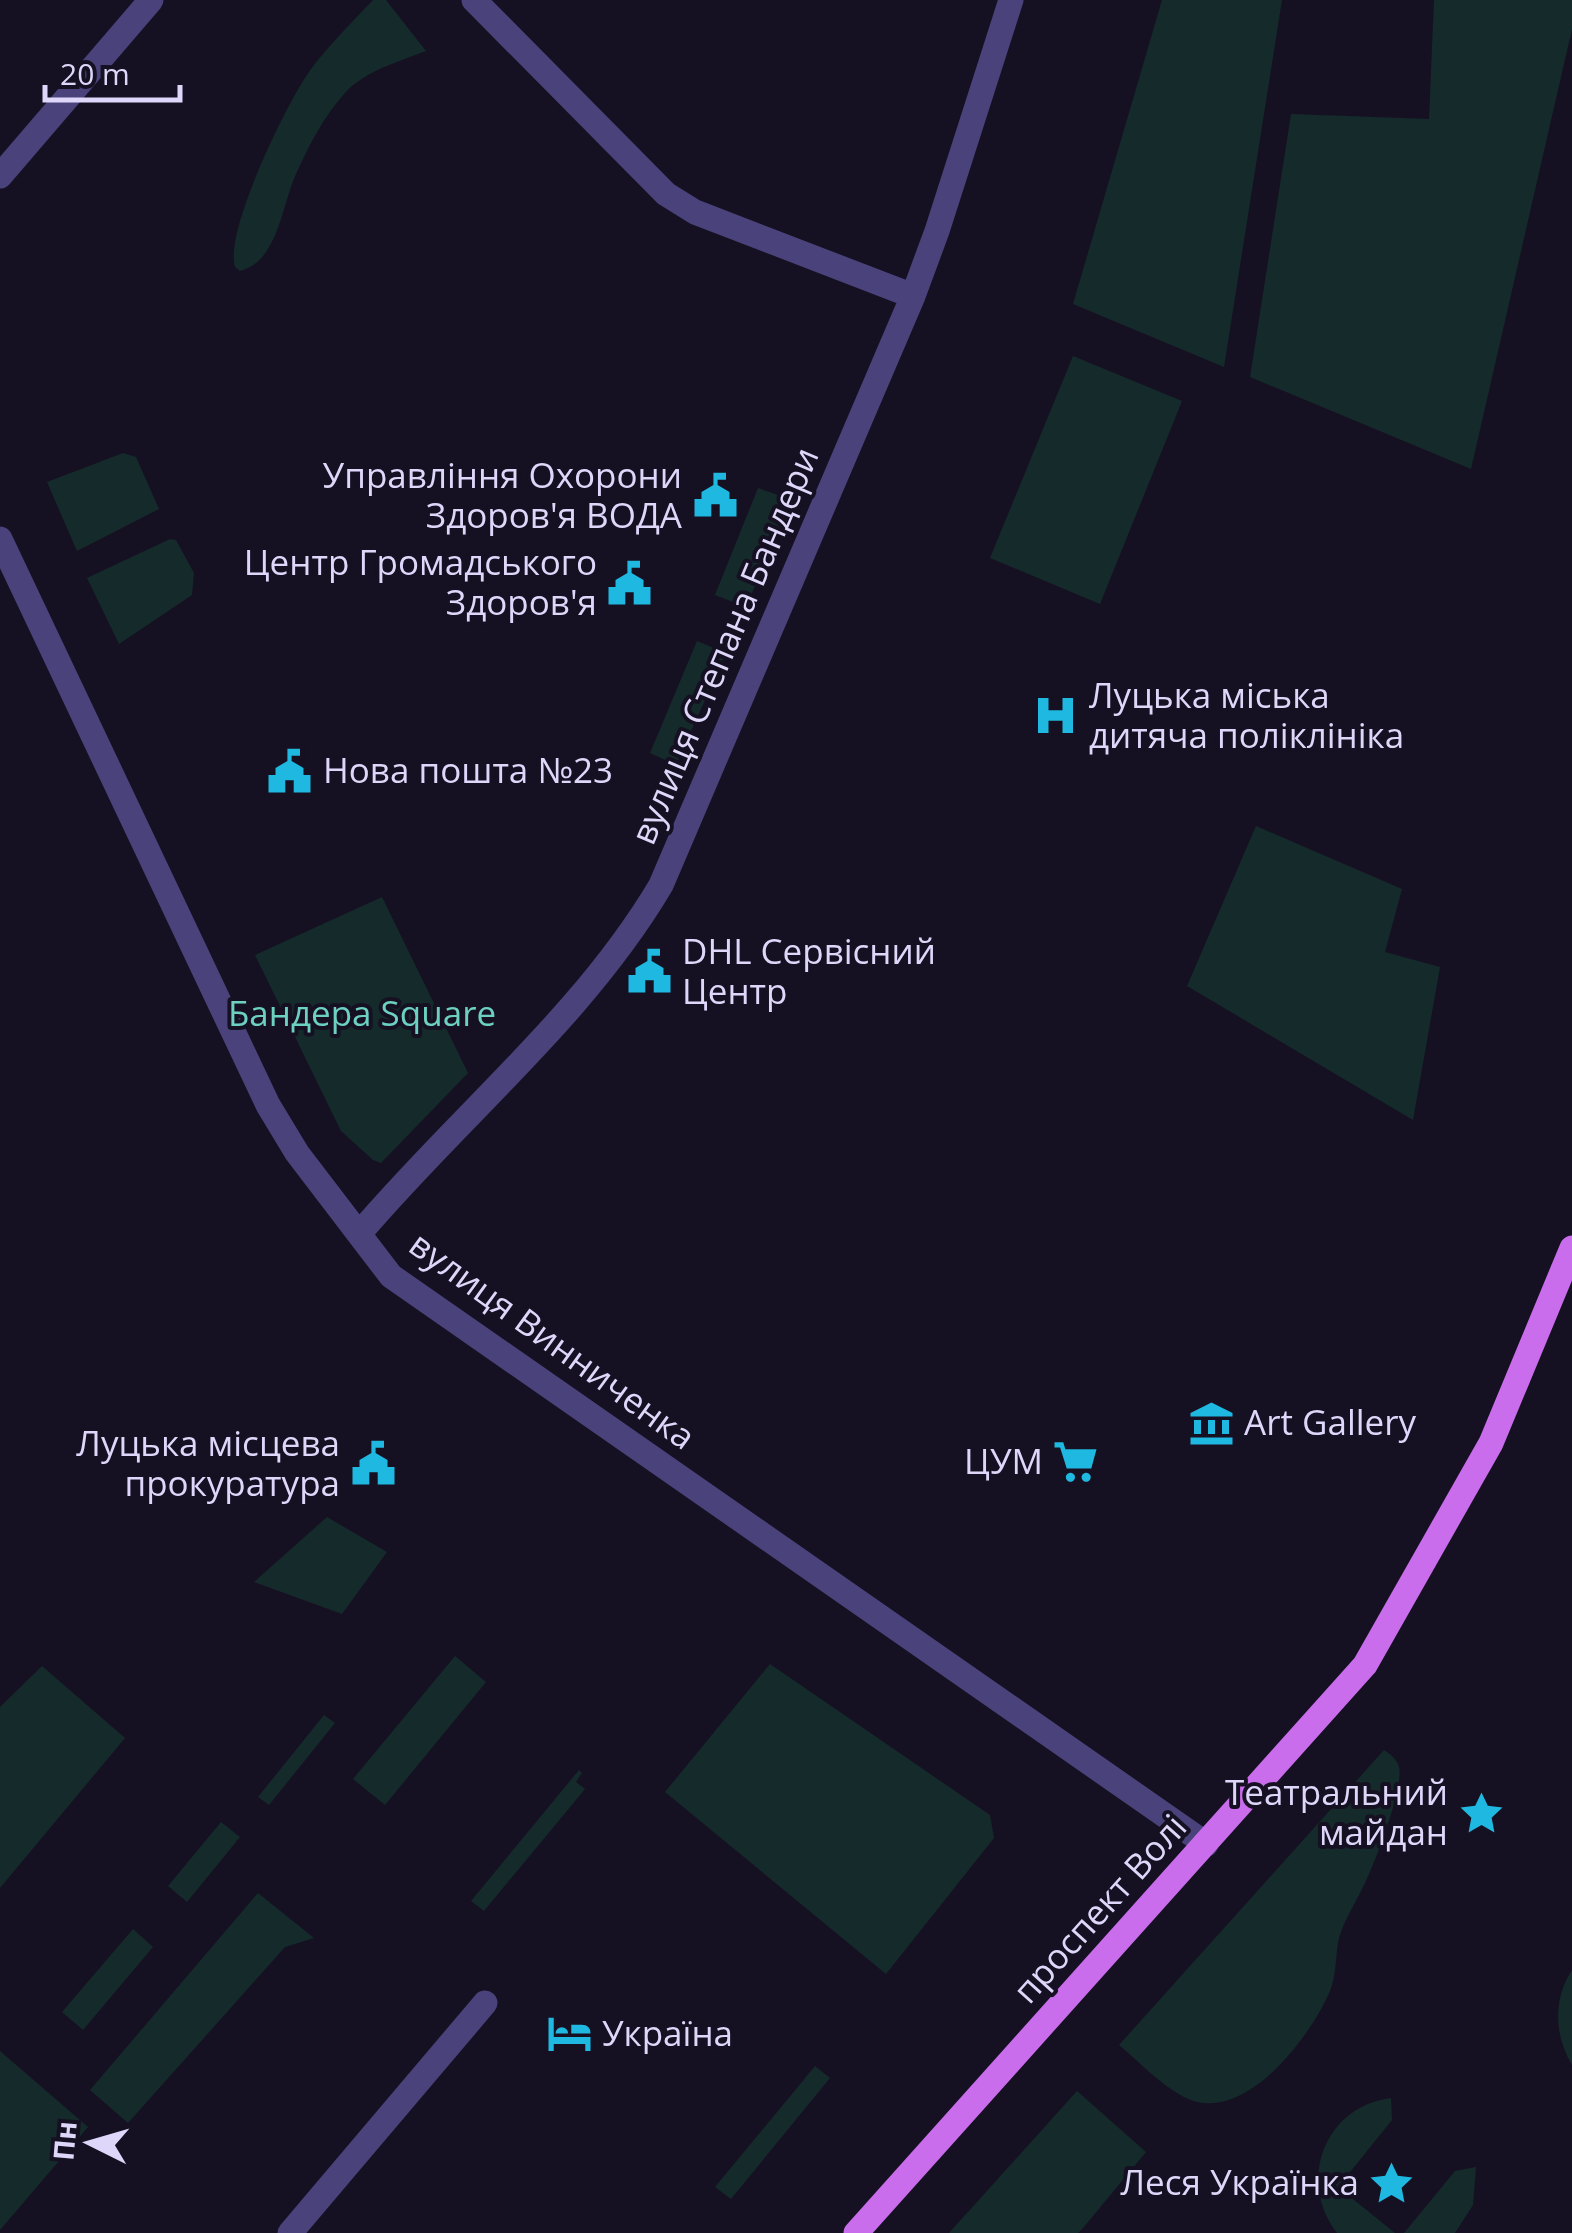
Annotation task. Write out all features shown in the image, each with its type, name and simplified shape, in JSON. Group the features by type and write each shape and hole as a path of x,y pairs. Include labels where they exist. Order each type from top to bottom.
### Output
{"main road":[{"name":"проспект Волі","path":"856,2233 1366,1665 1491,1443 1572,1248"}],"street":[{"path":"0,176 151,0"},
{"path":"474,0 666,194 695,212 913,296"},
{"name":"вулиця Степана Бандери","path":"359,1234 606,963 640,922 662,884 913,296 1012,0"},
{"name":"вулиця Винниченка","path":"0,539 268,1105 297,1154 391,1276 1206,1844"},
{"path":"290,2233 485,2003"}],"green space":[{"path":"373,0 386,0 426,51 371,73 337,103 301,164 271,244 253,265 240,271 235,267 234,249 239,225 274,136 311,69"},
{"path":"1162,0 1282,0 1224,367 1073,304"},
{"path":"1434,0 1572,0 1572,29 1471,469 1250,377 1291,114 1429,119"},
{"path":"1073,356 1182,401 1100,604 990,558"},
{"path":"123,453 136,457 159,509 77,551 47,482"},
{"path":"758,488 792,500 746,607 715,595"},
{"path":"170,539 176,540 194,573 192,595 119,644 87,578"},
{"path":"697,641 726,653 676,765 650,753"},
{"path":"1256,826 1402,889 1385,952 1440,967 1413,1120 1187,986"},
{"name":"Бандера Square","path":"382,897 468,1073 381,1163 341,1131 255,955"},
{"path":"327,1517 387,1552 342,1614 254,1582"},
{"path":"455,1656 486,1682 385,1805 353,1779"},
{"path":"770,1664 990,1815 994,1838 886,1974 665,1792"},
{"path":"42,1666 125,1738 0,1888 0,1707"},
{"path":"324,1715 335,1723 269,1805 258,1797"},
{"path":"1384,1750 1399,1767 1397,1791 1375,1859 1341,1931 1332,1985 1321,2010 1291,2052 1251,2089 1229,2100 1206,2103 1175,2092 1119,2045"},
{"path":"579,1770 582,1773 576,1782 585,1789 484,1911 471,1901"},
{"path":"221,1822 240,1837 187,1902 168,1886"},
{"path":"258,1893 314,1938 285,1947 128,2123 90,2090"},
{"path":"133,1929 153,1947 83,2030 62,2012"},
{"path":"1572,1970 1572,2065 1562,2042 1558,2017 1561,1993"},
{"path":"0,2051 88,2127 0,2230"},
{"path":"815,2066 830,2078 731,2199 715,2187"},
{"path":"1077,2091 1146,2152 1083,2228 1078,2233 949,2233"},
{"path":"1391,2098 1392,2120 1338,2187 1395,2233 1337,2233 1319,2192 1324,2149 1349,2115 1368,2104"},
{"path":"1476,2167 1473,2205 1455,2233 1404,2233 1455,2171"}],"place":[{"name":"Управління Охорони Здоров'я ВОДА","path":"715,496"},
{"name":"Центр Громадського Здоров'я","path":"630,583"},
{"name":"Луцька міська дитяча поліклініка","path":"1056,716"},
{"name":"Нова пошта №23","path":"290,771"},
{"name":"DHL Сервісний Центр","path":"649,972"},
{"name":"Art Gallery","path":"1211,1423"},
{"name":"ЦУМ","path":"1076,1462"},
{"name":"Луцька місцева прокуратура","path":"373,1464"},
{"name":"Театральний майдан","path":"1481,1813"},
{"name":"Україна","path":"569,2034"},
{"name":"Леся Українка","path":"1392,2183"}]}
